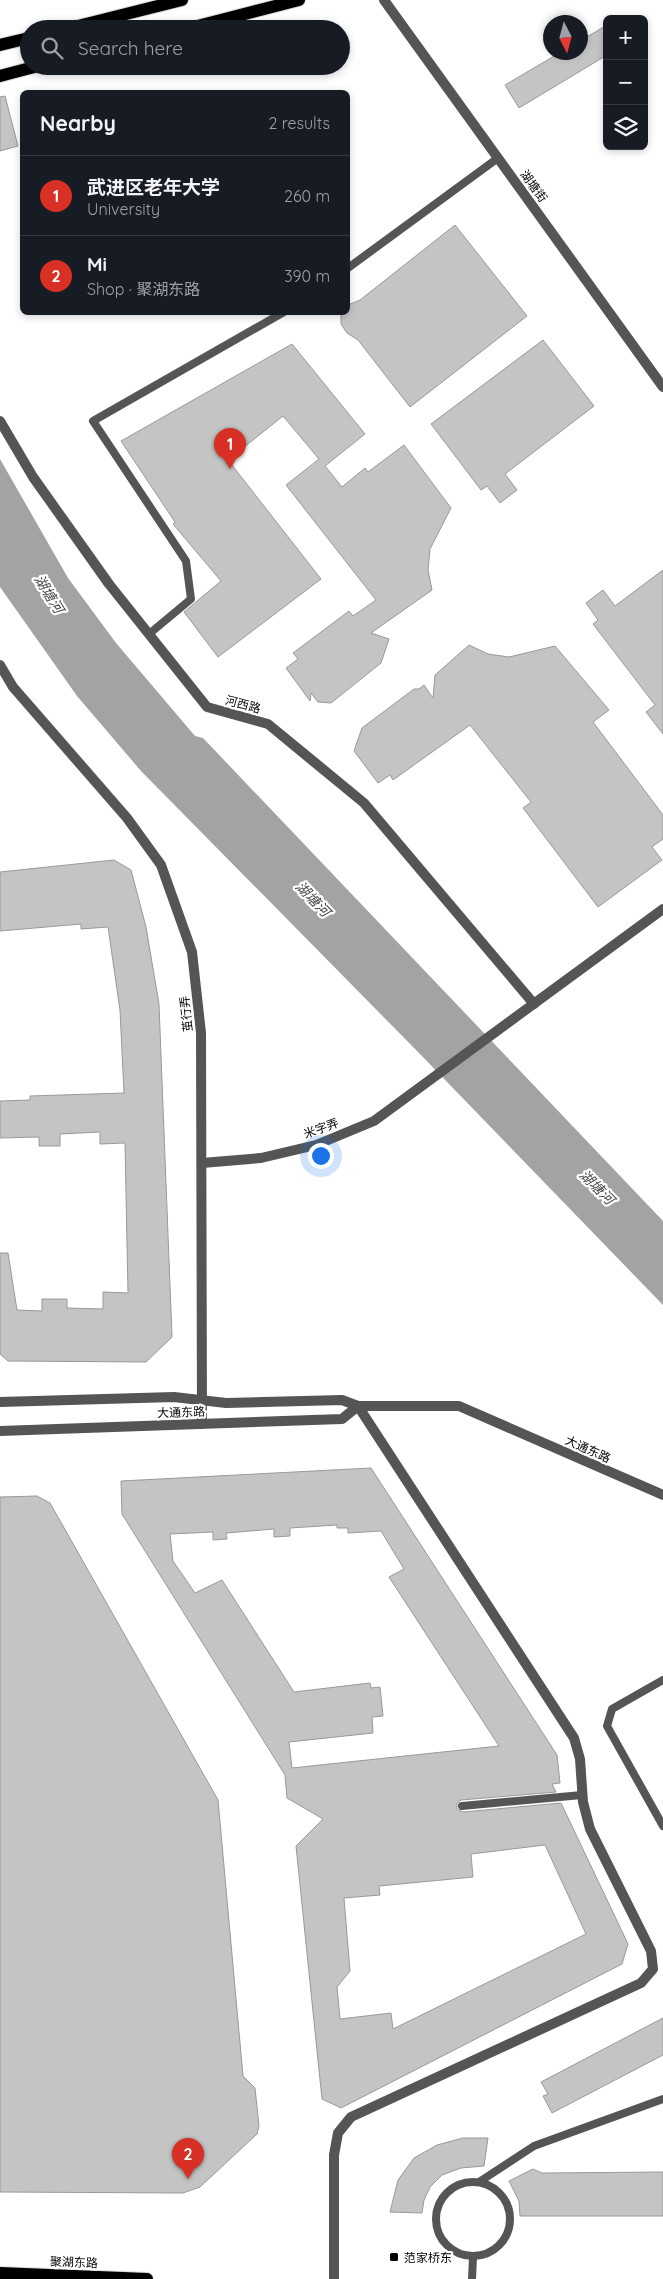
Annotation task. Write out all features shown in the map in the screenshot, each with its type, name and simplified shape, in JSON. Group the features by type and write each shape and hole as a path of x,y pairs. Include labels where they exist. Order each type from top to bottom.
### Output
{"main road":[{"path":"102,20 182,0"},
{"path":"221,20 299,0"},
{"path":"0,45 20,40"},
{"path":"0,76 20,71"},
{"name":"聚湖东路","path":"0,2273 147,2279"}],"street":[{"name":"湖塘街","path":"384,0 663,387"},
{"name":"河西路","path":"0,421 33,477 109,584 207,707 268,724 364,804 534,1004"},
{"name":"茧行弄","path":"0,665 13,687 127,818 161,865 192,952 201,1033 202,1424"},
{"path":"534,1004 663,909"},
{"name":"米字弄","path":"202,1164 262,1158 316,1145 374,1121 534,1004"},
{"name":"大通东路","path":"0,1402 174,1397 226,1403 342,1400 358,1406 459,1406 663,1496"},
{"path":"334,2279 334,2154 338,2133 351,2117 641,1983 652,1969 651,1951 590,1830 582,1795 580,1760 574,1738 358,1406"},
{"name":"大通东路","path":"0,1431 342,1419 358,1406"}],"lane":[{"path":"350,267 498,158"},
{"path":"149,634 191,599 186,561 93,421 279,315"},
{"path":"663,1680 612,1709 607,1726 663,1826"},
{"path":"462,1806 582,1795"},
{"path":"479,2182 534,2146 663,2099"},
{"path":"467,2182 479,2182 491,2186 501,2194 508,2204 511,2216 510,2229 505,2240 496,2249 485,2255 473,2256 461,2254 450,2248 442,2239 437,2228 436,2216 439,2204 446,2194 456,2186 467,2182"},
{"path":"472,2279 473,2256"}],"water":[{"name":"湖塘河","path":"0,459 68,578 116,643 195,736 203,738 663,1221 663,1305 420,1054 141,771 77,696 0,587"}],"building":[{"path":"603,27 603,57 519,108 505,85 547,60 588,60 588,36"},
{"path":"5,96 18,146 0,151 0,97"},
{"path":"455,225 527,316 410,407 358,340 347,333 341,324 341,315 350,315 350,304 360,300"},
{"path":"543,340 594,406 505,474 517,490 500,503 487,486 481,490 431,424"},
{"path":"292,344 365,434 325,466 342,487 365,468 368,472 404,445 451,508 430,549 428,570 432,590 371,633 389,639 381,663 331,703 318,702 311,693 310,701 286,668 298,659 293,653 349,611 353,616 376,600 286,485 319,459 283,416 228,460 321,579 218,657 184,612 221,581 173,524 175,522 121,441"},
{"path":"663,570 663,734 646,712 655,705 593,624 598,620 586,603 603,590 615,606"},
{"path":"469,645 488,654 509,657 555,646 609,710 593,722 663,815 663,839 652,847 662,860 598,907 523,808 531,802 470,725 393,780 390,775 378,783 354,751 362,728 414,689 419,689 424,685 433,698 435,675"},
{"path":"114,860 131,870 146,927 159,1004 172,1337 146,1362 8,1361 0,1354 0,1253 8,1253 17,1310 42,1311 42,1299 67,1299 67,1308 103,1309 103,1292 128,1293 125,1143 100,1144 100,1132 60,1134 60,1146 39,1146 39,1137 0,1138 0,1101 30,1100 30,1096 124,1093 120,1010 108,927 81,929 81,924 0,931 0,872"},
{"path":"371,1468 557,1755 560,1783 552,1784 556,1792 461,1800 457,1803 457,1809 463,1812 561,1803 628,1944 622,1964 341,2108 322,2099 296,1846 323,1819 287,1798 285,1775 122,1514 121,1481","holes":["337,1525 337,1528 348,1528 348,1533 381,1531 404,1569 389,1577 499,1746 292,1768 289,1742 373,1733 372,1717 383,1716 380,1687 371,1688 370,1683 294,1692 222,1580 195,1593 173,1561 170,1534 213,1532 213,1540 227,1539 226,1533 274,1529 274,1537 290,1536 290,1528","545,1845 586,1934 393,2029 391,2013 340,2019 337,1987 350,1971 344,1898 380,1895 379,1886 473,1877 471,1854"]},
{"path":"37,1496 50,1503 218,1800 243,2076 255,2088 259,2126 257,2134 200,2187 183,2193 0,2192 0,1497"},
{"path":"663,2018 663,2055 552,2113 543,2096 548,2094 541,2082"},
{"path":"463,2138 488,2138 484,2166 461,2168 442,2175 430,2187 424,2200 422,2213 390,2212 398,2180 414,2158 437,2145"},
{"path":"533,2169 542,2173 663,2172 663,2216 520,2216 519,2201 509,2181"}],"place":[{"name":"武进区老年大学","path":"230,469"},
{"name":"Mi","path":"188,2179"},
{"name":"范家桥东","path":"394,2257"}]}
